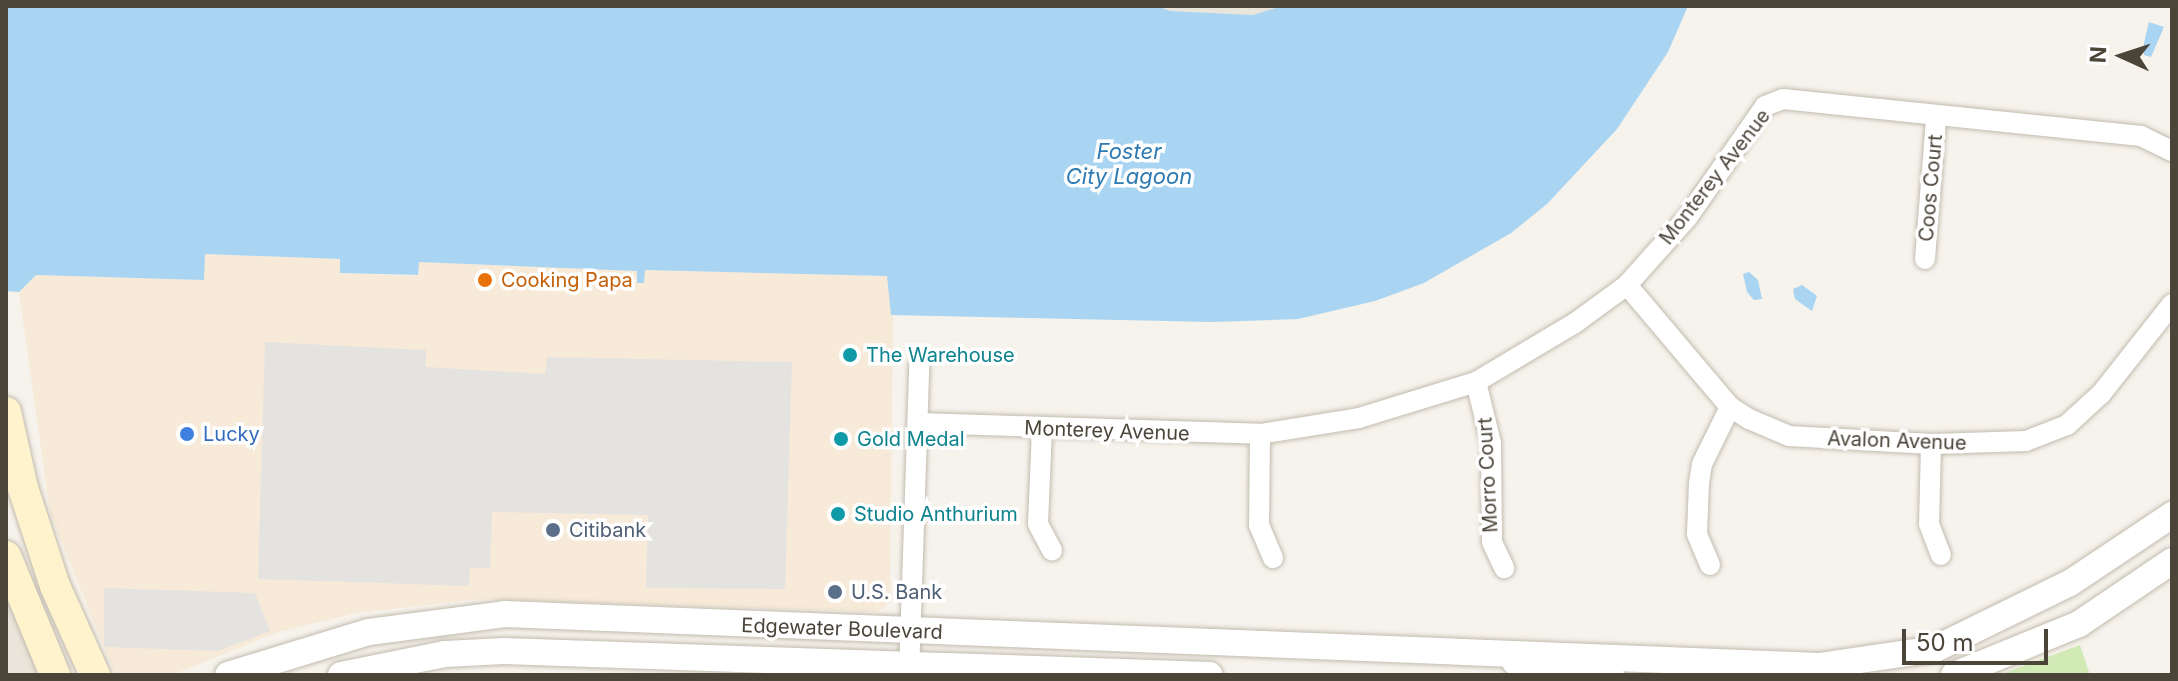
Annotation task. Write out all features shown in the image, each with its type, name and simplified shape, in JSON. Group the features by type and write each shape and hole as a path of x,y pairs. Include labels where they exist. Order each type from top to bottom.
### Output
{"main road":[{"path":"6,412 23,488 55,586 95,675"},
{"path":"6,556 55,675"}],"street":[{"name":"Monterey Avenue","path":"919,423 1260,434 1359,418 1476,382 1575,323 1627,285 1687,218 1765,106 1783,99 1936,118 2141,136 2172,151"},
{"name":"Coos Court","path":"1925,259 1936,118"},
{"name":"Avalon Avenue","path":"1627,285 1730,407 1789,436 1931,444 2026,441 2067,425 2101,394 2172,304"},
{"path":"909,670 919,366"},
{"name":"Morro Court","path":"1476,382 1491,443 1492,542 1504,568"},
{"path":"1710,565 1697,534 1699,483 1702,464 1730,407"},
{"path":"1042,429 1038,524 1052,550"},
{"path":"1260,434 1259,525 1273,558"},
{"path":"1931,444 1929,524 1941,555"},
{"name":"Edgewater Boulevard","path":"228,675 369,632 505,614 1465,649 1819,666 1912,654 1982,627 2070,583 2172,515"},
{"path":"1954,675 2079,624 2172,561"},
{"name":"Edgewater Boulevard","path":"1886,675 1960,654 1982,627"},
{"name":"Edgewater Boulevard","path":"1465,649 1554,672 1611,675"},
{"name":"Edgewater Boulevard","path":"341,675 445,654 504,651 909,670 1210,675"}],"shaded area":[{"path":"1157,6 1282,6 1254,15 1170,11"},
{"path":"205,254 341,259 340,273 417,276 418,262 637,271 637,282 643,283 645,270 888,276 893,315 890,603 877,612 479,599 357,613 278,632 172,675 115,675 50,513 19,292 36,275 203,280"},
{"path":"265,342 426,350 426,367 545,374 547,357 792,362 785,589 646,588 648,515 492,512 490,568 470,568 469,586 258,579"},
{"path":"6,574 42,675 6,675"},
{"path":"104,588 255,593 270,631 218,651 104,647"}],"green space":[{"path":"2080,645 2090,675 1999,675"}],"water":[{"name":"Foster City Lagoon","path":"6,6 1157,6 1170,11 1253,15 1282,6 1688,6 1668,52 1617,129 1547,204 1511,233 1424,283 1375,301 1298,319 1212,322 891,315 887,276 645,270 644,283 637,283 637,271 419,262 418,275 340,273 340,259 205,254 204,280 36,275 19,292 6,291"},
{"path":"2149,22 2164,27 2151,57 2144,55"},
{"path":"1749,272 1758,280 1762,299 1754,300 1747,292 1743,274"},
{"path":"1802,285 1817,296 1812,311 1795,299 1793,289"}],"place":[{"name":"Cooking Papa","path":"485,280"},
{"name":"The Warehouse","path":"850,355"},
{"name":"Lucky","path":"187,434"},
{"name":"Gold Medal","path":"841,439"},
{"name":"Studio Anthurium","path":"838,514"},
{"name":"Citibank","path":"553,530"},
{"name":"U.S. Bank","path":"835,592"}]}
